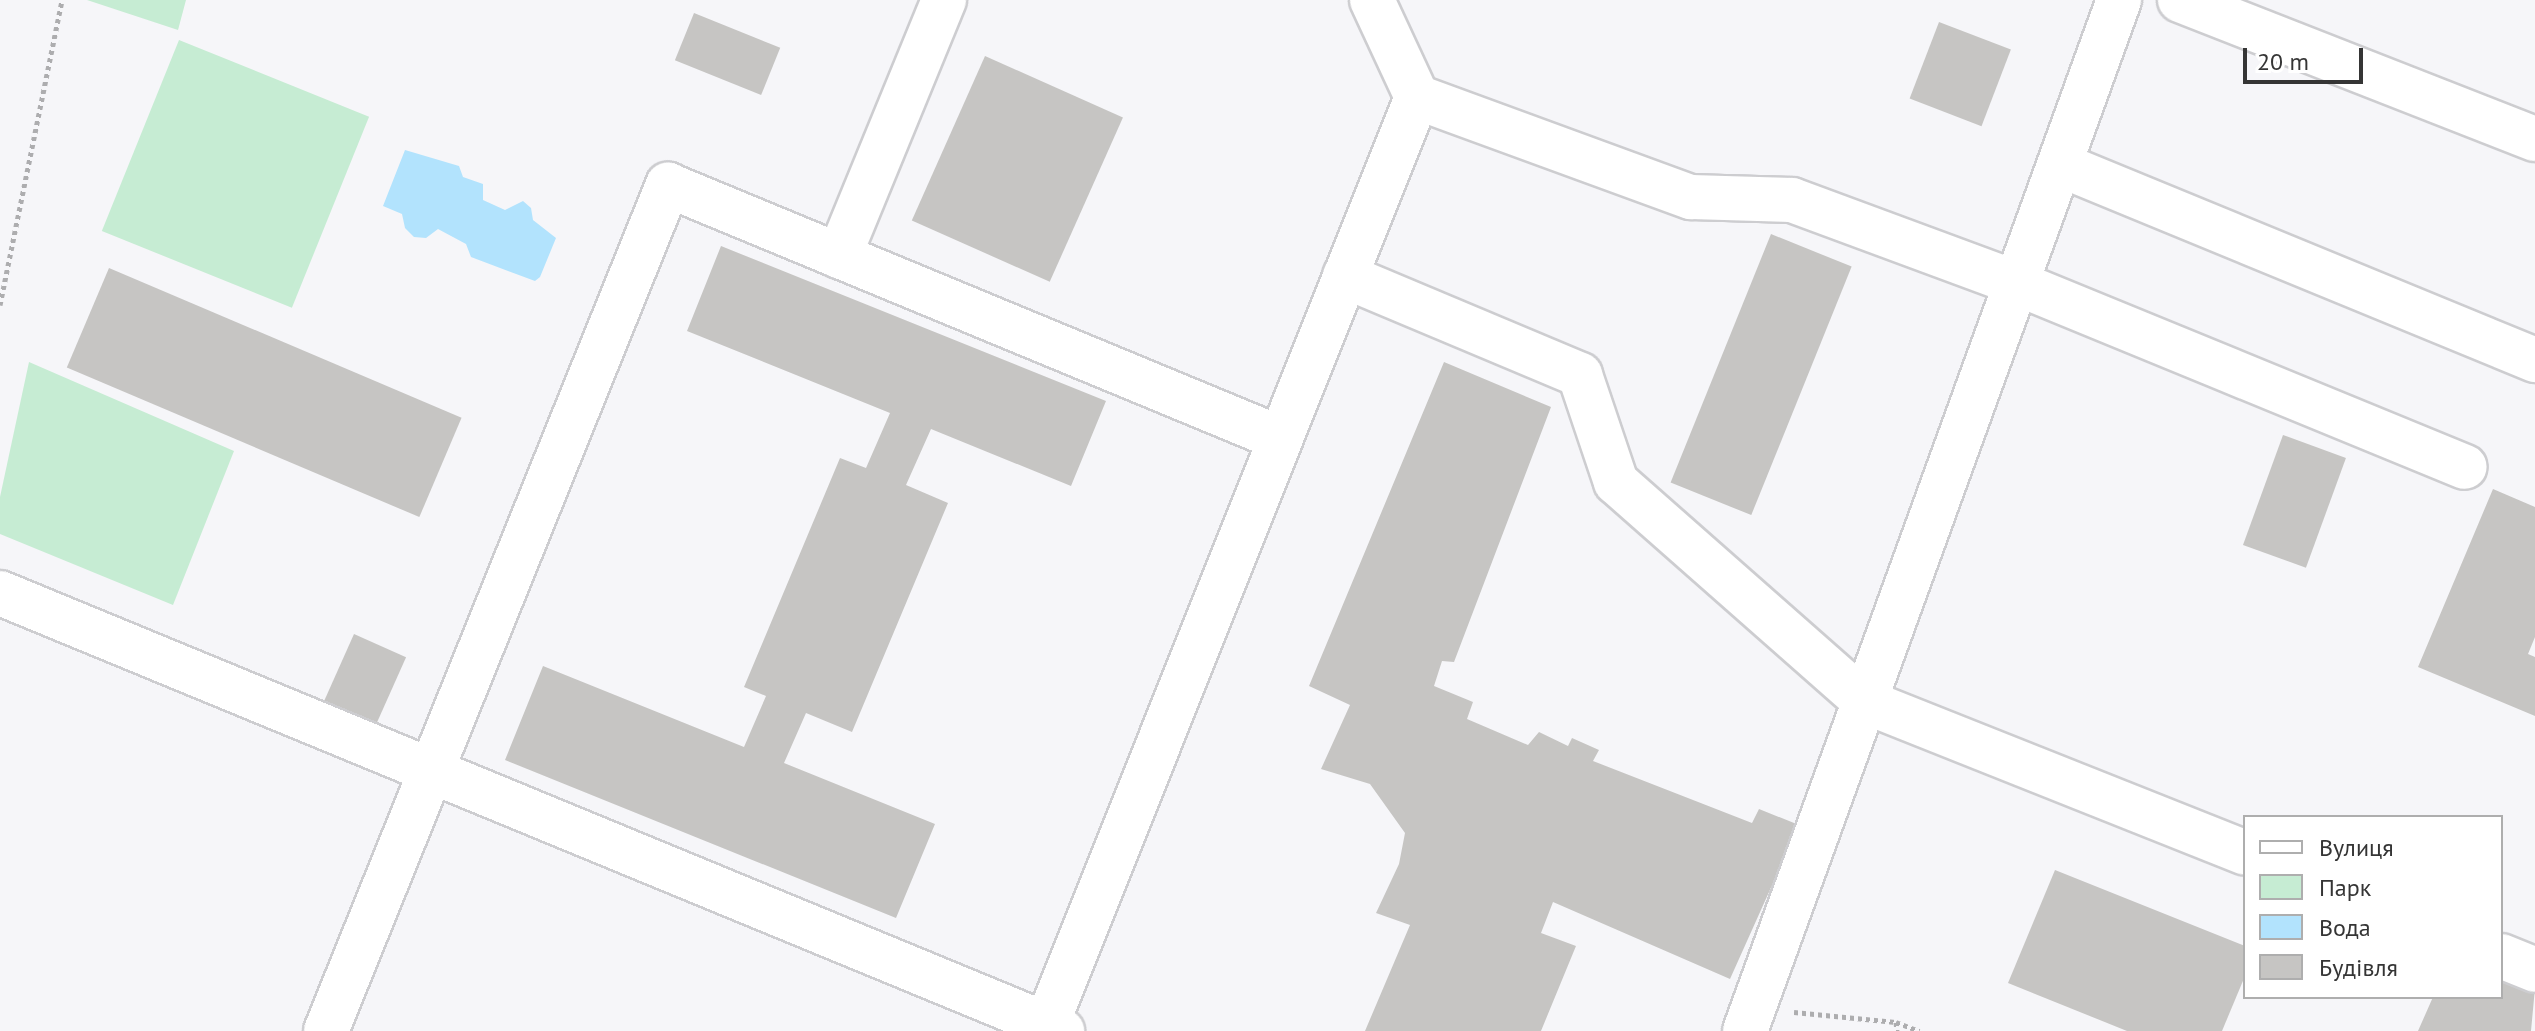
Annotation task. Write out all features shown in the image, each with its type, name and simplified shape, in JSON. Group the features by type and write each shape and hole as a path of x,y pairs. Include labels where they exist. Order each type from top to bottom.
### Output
{"lane":[{"path":"839,256 944,0"},
{"path":"1372,0 1417,97 1691,197 1792,200 2014,282 2464,467"},
{"path":"1750,1019 2014,282 2061,165 2119,0"},
{"path":"2180,0 2535,139"},
{"path":"0,593 1051,1029 1279,438 1417,97"},
{"path":"2061,165 2535,360"},
{"path":"326,1031 668,185 1279,438"},
{"path":"1345,276 1580,375 1616,482 1864,701 2243,852"},
{"path":"2503,957 2535,970"}],"path":[{"path":"0,305 62,0"},
{"path":"1750,1019 1896,1022 1919,1031"},
{"path":"1896,1022 1897,1031"}],"green space":[{"path":"87,0 186,0 178,30"},
{"path":"179,40 369,117 292,308 102,231"},
{"path":"29,362 234,451 173,605 0,534 0,497"}],"water":[{"path":"405,150 459,166 463,177 483,184 483,200 505,210 523,201 531,208 533,220 556,238 540,277 535,281 471,257 466,244 438,229 426,238 414,237 405,228 402,214 383,206"}],"building":[{"path":"694,13 780,48 761,95 675,60"},
{"path":"1939,22 2011,50 1981,126 1910,99"},
{"path":"985,56 1123,117 1050,282 912,220"},
{"path":"1771,234 1852,267 1751,515 1671,482"},
{"path":"721,246 1106,401 1071,486 931,429 906,485 948,503 852,732 806,713 784,763 935,824 896,918 505,760 543,666 744,747 766,696 744,687 840,458 866,468 890,413 687,331"},
{"path":"109,268 462,418 419,517 67,367"},
{"path":"1444,362 1551,407 1454,662 1442,661 1434,686 1473,702 1467,719 1528,745 1539,732 1568,746 1572,738 1599,750 1593,761 1752,823 1759,809 1799,825 1730,979 1553,902 1541,933 1576,946 1541,1031 1365,1031 1410,925 1376,913 1399,864 1405,833 1370,784 1321,769 1350,705 1309,686"},
{"path":"2283,435 2346,458 2306,568 2243,545"},
{"path":"2493,489 2535,507 2535,637 2528,654 2535,657 2535,716 2418,667"},
{"path":"354,634 406,657 376,725 324,702"},
{"path":"2055,870 2243,945 2243,981 2222,1031 2127,1031 2008,983"},
{"path":"2503,975 2535,988 2531,1031 2418,1031 2432,999 2503,999"}]}
